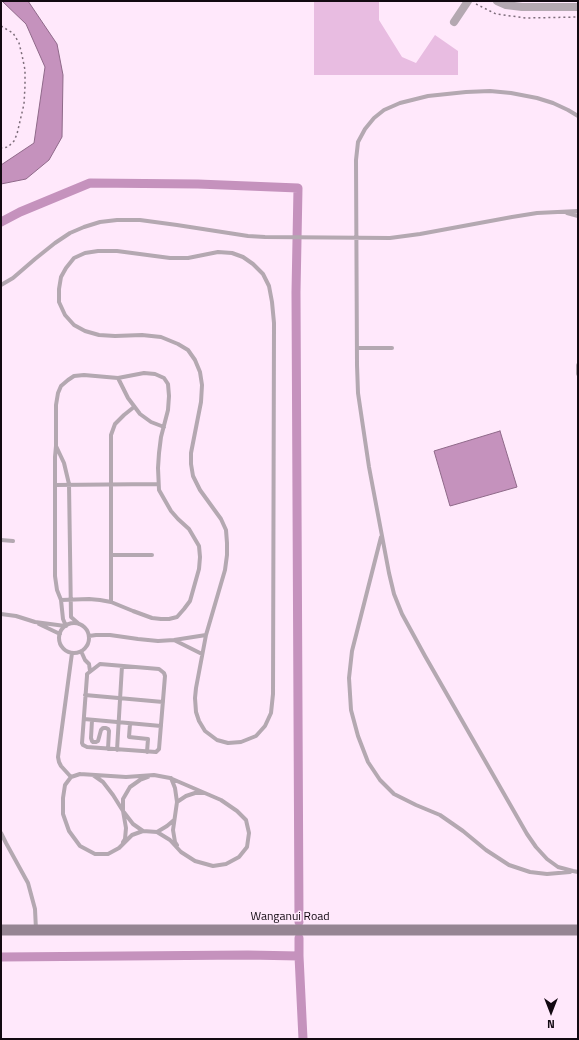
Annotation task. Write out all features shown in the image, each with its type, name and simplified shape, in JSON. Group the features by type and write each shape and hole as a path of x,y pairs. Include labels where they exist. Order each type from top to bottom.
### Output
{"street":[{"path":"454,22 468,1"},
{"path":"497,1 506,5 522,7 578,7"},
{"name":"Wanganui Road","path":"1,930 578,930"}],"lane":[{"path":"573,872 558,867 547,859 527,834 428,663 402,614 394,594 369,467 358,393 356,160 358,142 365,129 374,118 384,110 400,103 428,96 466,92 511,93 548,101 578,116"},
{"path":"1,286 13,278 55,243 70,233 100,222 140,220 248,236 265,237 390,238 536,213 578,211"},
{"path":"562,212 578,216"},
{"path":"117,251 170,258 188,258 218,252 232,254 243,257 254,264 263,274 269,286 274,323 273,694 271,713 265,726 256,736 241,742 228,743 217,740 205,731 197,717 195,698 206,635 225,570 227,542 226,530 221,519 200,490 193,476 191,464 191,453 201,402 202,385 200,372 195,360 188,350 161,337 99,335 85,331 74,325 65,315 59,302 59,289 61,277 66,268 74,258 85,253 117,251"},
{"path":"357,348 392,348"},
{"path":"578,365 578,374"},
{"path":"61,600 100,600 111,602 152,618 169,619 177,617 190,601 199,569 199,546 189,529 171,511 159,490 159,453 168,410 169,396 168,384 164,378 155,374 118,378 84,375 74,376 61,386 58,393 56,405 55,456 55,576 57,590 61,600 63,619 66,626"},
{"path":"118,378 128,398 140,414 151,422 164,427"},
{"path":"111,602 111,435 115,424 134,407"},
{"path":"56,446 64,462 69,484 71,618 82,625 89,636 87,644 82,651 72,653 62,646 59,638 62,630 66,626"},
{"path":"55,485 158,484"},
{"path":"382,535 352,651 349,678 351,710 358,736 368,762 380,780 394,794 440,815 463,830 486,850 508,865 530,872 547,874 578,872"},
{"path":"1,540 13,541"},
{"path":"111,555 152,555"},
{"path":"1,614 16,616 35,622 60,634"},
{"path":"35,622 66,626 79,624"},
{"path":"89,636 110,635 138,640 158,641 206,635"},
{"path":"174,640 202,654"},
{"path":"82,651 85,660 89,664 90,671"},
{"path":"71,777 61,766 58,757 72,653"},
{"path":"100,664 159,669 162,671 165,676 158,751 147,752 87,748 83,745 85,695 87,674 90,671 100,664"},
{"path":"117,750 122,666"},
{"path":"85,695 163,702"},
{"path":"84,720 161,726"},
{"path":"92,720 92,741 98,741 103,728 108,729 108,749"},
{"path":"130,724 129,737 148,739 147,752"},
{"path":"91,774 103,782 133,824 143,830 157,832 170,840 181,852 195,861 213,866 226,864 239,857 247,847 249,833 246,820 237,811 221,800 170,778 154,775 126,777 91,774 80,774 71,777 65,785 63,798 64,814 69,831 80,846 95,854 108,854 119,848 132,835 143,830"},
{"path":"119,848 125,840 126,828 123,811 123,799 130,787 140,780 154,775"},
{"path":"170,778 175,788 177,802 173,830 175,842 181,852"},
{"path":"177,802 195,792 204,792"},
{"path":"157,832 174,820"},
{"path":"1,833 28,883 35,910 36,930"}],"path":[{"path":"1,26 13,33 19,43 25,70 24,104 17,134 14,141 8,147 1,148"}],"shaded area":[{"path":"2,1 28,1 57,44 63,75 62,137 49,160 26,179 1,184 1,165 34,143 45,67 26,24"},
{"path":"314,1 379,1 379,20 402,57 416,63 435,35 458,51 458,75 314,75"},
{"path":"500,431 517,487 450,506 434,451"}],"waterway":[{"path":"1,222 20,212 90,183 198,184 298,188 296,292 299,922"},
{"path":"299,938 299,956"},
{"path":"1,957 299,956 303,1039"}]}
